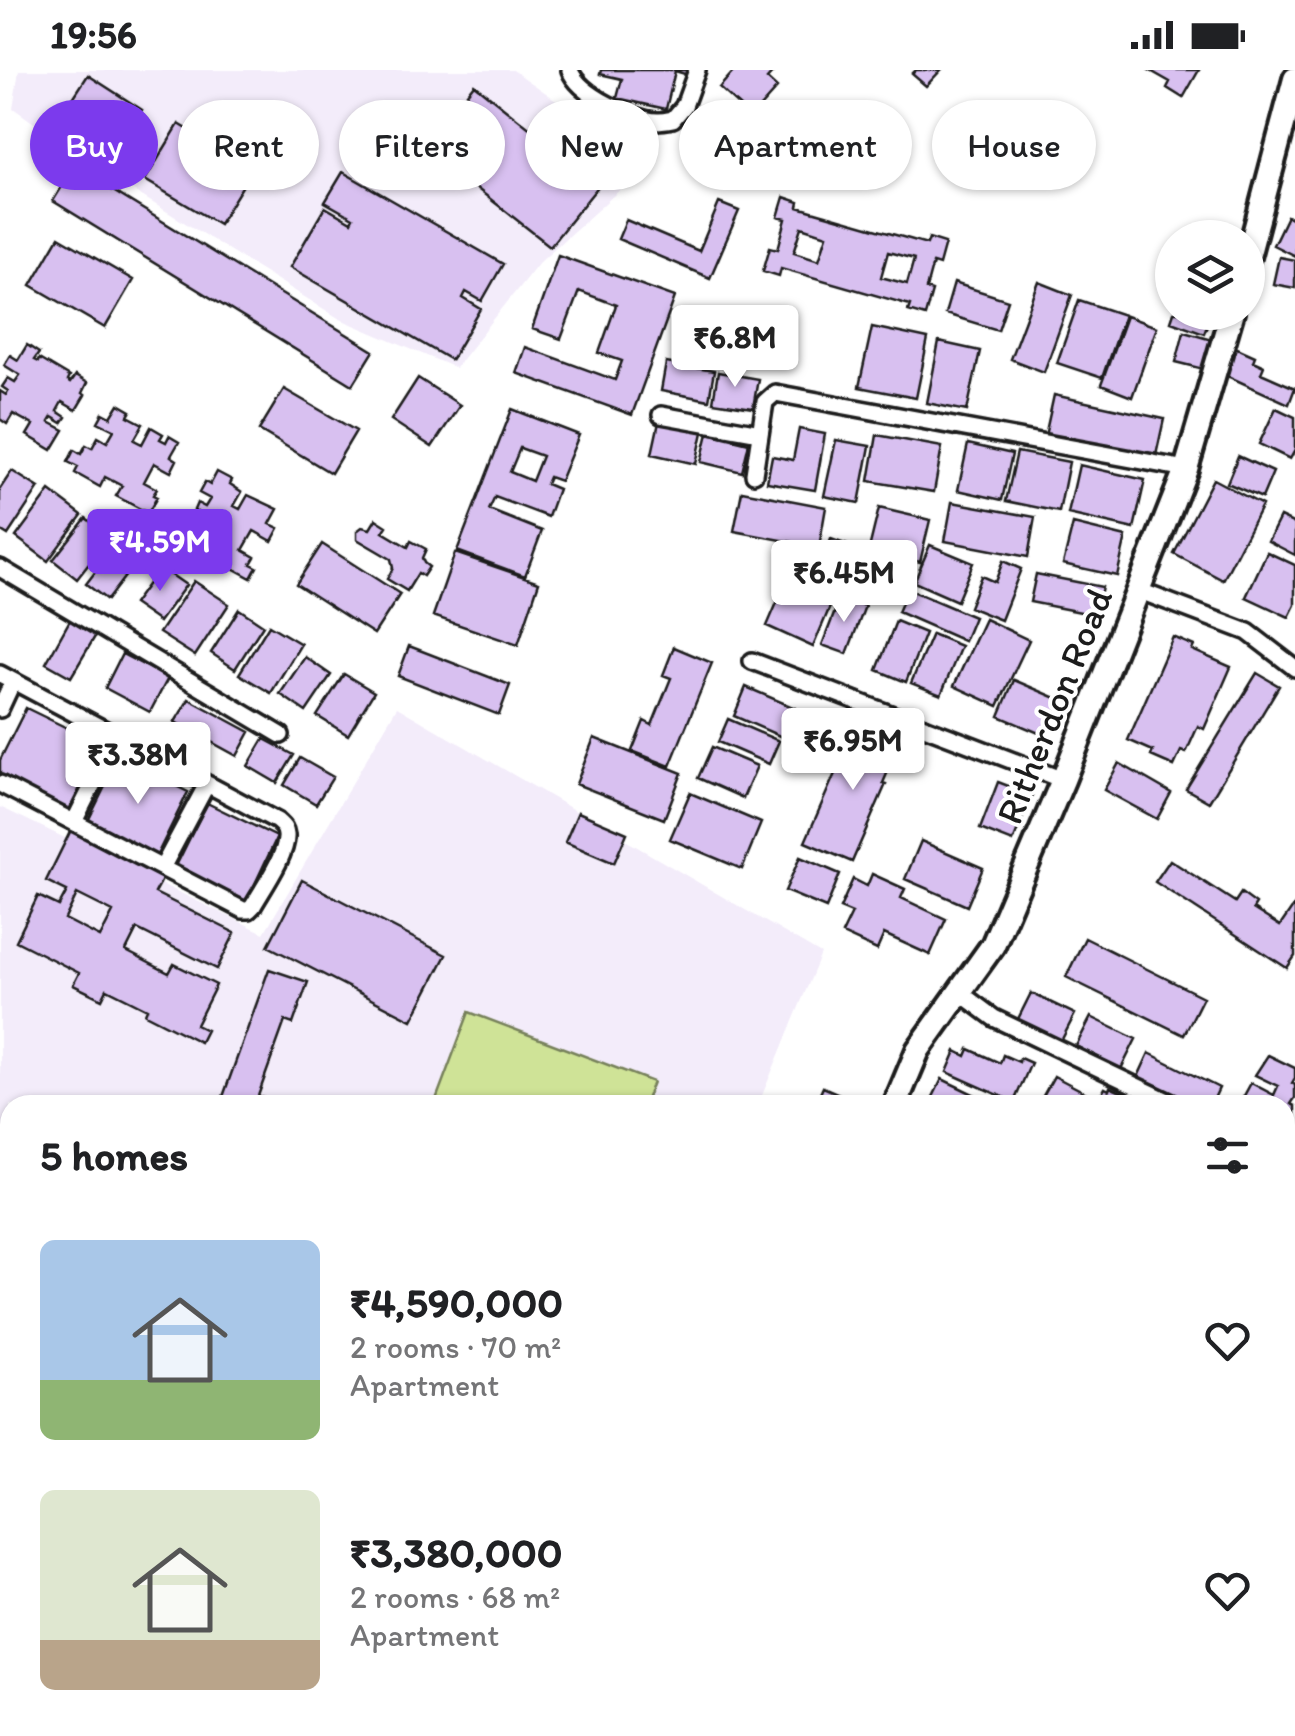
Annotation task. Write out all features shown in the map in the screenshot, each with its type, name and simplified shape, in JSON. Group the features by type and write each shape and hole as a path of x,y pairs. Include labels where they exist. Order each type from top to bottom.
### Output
{"main road":[{"path":"1259,220 1292,103"},
{"name":"Ritherdon Road","path":"900,1095 918,1050 993,944 1140,591 1186,469 1227,330"}],"street":[{"path":"570,70 573,79 596,98 655,121 673,119 684,106 697,70"},
{"path":"754,474 766,402 775,393 1186,469"},
{"path":"661,415 760,433"},
{"path":"0,568 281,735"},
{"path":"1140,591 1248,632 1295,668"},
{"path":"752,661 1063,780"},
{"path":"0,709 6,678 277,821 286,836 282,853 249,910 236,907 0,784"},
{"path":"74,822 117,736"},
{"path":"162,868 207,784"},
{"path":"960,992 994,1018 1155,1095"}],"shaded area":[{"path":"19,70 513,70 556,100 525,100 525,190 620,190 539,262 455,368 340,319 132,190 158,190 158,100 30,100 30,120 13,108"},
{"path":"397,707 821,954 762,1095 0,1095 0,807 264,933"}],"green space":[{"path":"469,1012 653,1082 648,1095 438,1095"}],"building":[{"path":"601,70 689,70 688,75 675,71 666,109 659,107 659,100 617,98 622,79 600,74"},
{"path":"735,70 775,70 767,79 777,88 766,100 732,100 719,88"},
{"path":"916,70 941,70 926,86 912,74"},
{"path":"1149,70 1199,70 1183,98 1167,88 1170,82"},
{"path":"88,75 127,100 72,100"},
{"path":"474,84 494,100 461,100"},
{"path":"505,109 525,124 525,190 595,190 550,246 479,190 505,190"},
{"path":"178,126 178,190 240,190 219,224 158,188 158,159"},
{"path":"339,179 339,190 374,190 503,264 482,301 466,292 463,298 481,309 451,360 290,267 325,207 351,222 353,218 325,202"},
{"path":"60,190 112,190 374,351 353,385 53,201"},
{"path":"784,197 799,202 798,207 927,244 929,238 945,243 939,265 933,263 926,289 932,291 925,316 908,311 910,305 781,268 779,276 763,271 770,247 778,249 786,219 778,217","holes":["802,227 827,235 819,260 794,252","888,252 914,259 907,284 881,277"]},
{"path":"719,203 739,211 710,278 618,239 626,220 699,251"},
{"path":"1287,216 1295,220 1295,256 1273,245"},
{"path":"59,237 133,280 105,328 31,285"},
{"path":"558,255 675,297 632,415 516,373 525,347 615,380 622,361 599,353 616,305 579,291 561,339 532,329"},
{"path":"1279,257 1295,260 1295,288 1273,284"},
{"path":"1039,282 1072,295 1044,372 1010,359"},
{"path":"954,283 1008,300 998,330 945,314"},
{"path":"1079,300 1124,315 1102,378 1057,363"},
{"path":"1126,316 1155,326 1132,397 1101,385"},
{"path":"872,327 928,339 916,398 859,387"},
{"path":"1184,331 1212,339 1204,369 1176,362"},
{"path":"939,342 980,351 967,411 927,403"},
{"path":"27,345 39,353 34,360 39,359 69,377 70,383 75,376 87,383 76,410 62,402 57,411 66,417 62,423 52,417 49,422 64,430 52,450 27,435 33,425 13,414 7,424 0,419 0,391 6,395 8,391 2,387 8,378 15,382 20,375 4,365 10,355 18,360"},
{"path":"1235,347 1255,356 1253,361 1264,366 1261,373 1295,388 1289,404 1223,374"},
{"path":"666,363 714,371 709,400 661,391"},
{"path":"718,372 758,379 753,408 713,402"},
{"path":"418,378 460,405 432,447 391,420"},
{"path":"284,389 356,431 331,473 259,430"},
{"path":"1054,395 1164,419 1155,460 1045,436"},
{"path":"119,404 131,411 128,416 143,424 134,440 142,444 151,427 163,434 160,439 166,442 169,436 179,442 171,456 177,460 171,472 154,463 144,482 157,489 148,513 116,496 122,486 105,477 100,487 75,473 78,467 68,462 74,450 81,454 86,445 92,448 98,437 107,442 114,430 98,422 103,413 111,417"},
{"path":"1276,408 1295,417 1295,450 1290,459 1259,444"},
{"path":"512,409 579,435 560,481 549,477 546,484 558,489 548,517 495,497 489,510 542,531 525,576 457,551","holes":["520,448 542,456 532,481 510,472"]},
{"path":"659,422 703,432 696,464 652,454"},
{"path":"799,429 825,434 815,490 767,482 772,456 793,460"},
{"path":"708,433 749,443 742,472 701,462"},
{"path":"877,435 942,447 934,492 869,481"},
{"path":"836,440 870,446 859,503 824,496"},
{"path":"968,444 1012,454 1002,500 958,490"},
{"path":"1017,452 1069,462 1059,512 1006,501"},
{"path":"1238,456 1273,472 1262,498 1227,483"},
{"path":"1079,465 1145,480 1134,529 1068,514"},
{"path":"12,471 39,488 8,535 0,530 0,489"},
{"path":"217,472 232,480 230,484 242,492 234,506 240,509 248,495 278,509 270,524 279,528 272,541 254,531 243,550 255,557 251,564 257,567 251,578 216,559 219,553 201,543 198,549 168,532 175,519 180,522 184,514 195,520 199,513 194,510 197,503 205,507 210,499 199,493 205,482 210,485"},
{"path":"1213,479 1262,505 1223,580 1174,554"},
{"path":"50,491 82,515 48,561 16,537"},
{"path":"742,491 826,507 819,547 734,531"},
{"path":"952,502 1035,517 1028,557 945,541"},
{"path":"879,508 930,520 920,562 869,549"},
{"path":"1280,517 1295,524 1295,555 1268,541"},
{"path":"86,518 110,537 77,579 53,560"},
{"path":"376,519 387,526 383,532 408,547 411,541 426,549 422,558 429,567 423,576 418,573 407,591 387,579 393,568 391,559 357,539 357,531 362,527 370,529"},
{"path":"1073,524 1126,537 1117,576 1063,564"},
{"path":"831,539 875,555 861,595 817,579"},
{"path":"322,544 400,594 374,634 296,584"},
{"path":"930,545 973,563 957,601 914,582"},
{"path":"115,546 136,562 107,600 86,584"},
{"path":"1267,552 1295,565 1295,605 1289,617 1246,597"},
{"path":"455,553 539,582 518,645 433,616"},
{"path":"1003,561 1021,569 1001,620 969,607 981,576 995,582"},
{"path":"160,567 186,585 159,622 133,604"},
{"path":"1036,574 1102,587 1096,615 1030,602"},
{"path":"194,581 229,604 195,656 159,633"},
{"path":"786,582 832,602 813,647 767,626"},
{"path":"908,589 974,617 964,641 898,612"},
{"path":"841,596 865,606 847,654 822,645"},
{"path":"239,609 263,625 235,669 211,653"},
{"path":"985,619 1029,640 998,706 954,686"},
{"path":"70,620 96,635 71,677 46,663"},
{"path":"896,621 925,633 906,682 877,670"},
{"path":"269,625 301,644 271,693 239,674"},
{"path":"932,634 961,646 941,695 911,683"},
{"path":"1173,637 1231,667 1204,729 1198,726 1186,753 1181,751 1174,766 1128,740"},
{"path":"409,646 510,685 499,715 398,676"},
{"path":"674,647 712,663 670,766 632,751 644,721 652,725 671,678 663,675"},
{"path":"122,654 168,678 150,712 105,688"},
{"path":"305,657 331,675 306,712 280,694"},
{"path":"1257,673 1279,686 1209,802 1186,789"},
{"path":"344,674 374,692 348,735 317,716"},
{"path":"1014,680 1061,700 1046,736 999,716"},
{"path":"746,687 795,708 782,737 734,716"},
{"path":"189,699 250,732 237,756 175,722"},
{"path":"26,708 102,745 70,811 0,777 0,760"},
{"path":"728,719 779,741 769,764 718,742"},
{"path":"858,721 896,737 883,767 889,769 883,783 886,784 852,862 805,842"},
{"path":"594,738 682,773 664,819 576,784"},
{"path":"264,739 294,755 277,783 248,766"},
{"path":"712,747 757,766 743,798 698,778"},
{"path":"119,758 188,792 156,857 87,823"},
{"path":"300,758 333,777 316,804 284,785"},
{"path":"1119,763 1171,793 1157,819 1104,790"},
{"path":"998,782 1032,795 1013,842 980,829"},
{"path":"690,793 761,823 742,869 670,839"},
{"path":"207,803 277,837 245,905 174,870"},
{"path":"578,812 627,833 614,863 565,842"},
{"path":"71,830 164,876 155,893 235,933 217,969 137,929 126,951 169,973 174,964 216,985 196,1025 206,1030 200,1042 107,989 102,999 73,985 79,973 16,941 38,896 59,906 67,891 46,881","holes":["77,894 113,912 100,937 65,919"]},
{"path":"921,841 983,868 967,906 905,879"},
{"path":"800,857 840,874 826,908 785,891"},
{"path":"1170,860 1235,902 1241,893 1256,904 1253,909 1280,926 1295,904 1295,956 1287,968 1155,882"},
{"path":"872,874 905,889 901,898 946,919 930,955 884,934 877,950 842,934 852,913 840,908 853,879 867,886"},
{"path":"302,880 446,955 412,1020 268,946"},
{"path":"1085,938 1203,997 1184,1035 1066,977"},
{"path":"269,969 308,982 293,1024 285,1021 258,1095 224,1095"},
{"path":"1031,993 1075,1014 1060,1043 1017,1021"},
{"path":"1091,1017 1136,1039 1121,1069 1076,1046"},
{"path":"969,1049 1000,1063 1003,1055 1031,1063 1017,1095 998,1095 947,1072 956,1051 966,1056"},
{"path":"1149,1053 1219,1088 1216,1095 1168,1095 1137,1079"},
{"path":"1268,1055 1295,1068 1295,1095 1274,1095 1278,1086 1255,1075"},
{"path":"1054,1076 1090,1095 1044,1095"},
{"path":"942,1079 975,1095 934,1095"},
{"path":"1251,1083 1274,1095 1244,1095"},
{"path":"823,1087 841,1095 819,1095"},
{"path":"1110,1087 1128,1095 1101,1095 1105,1088"}]}
